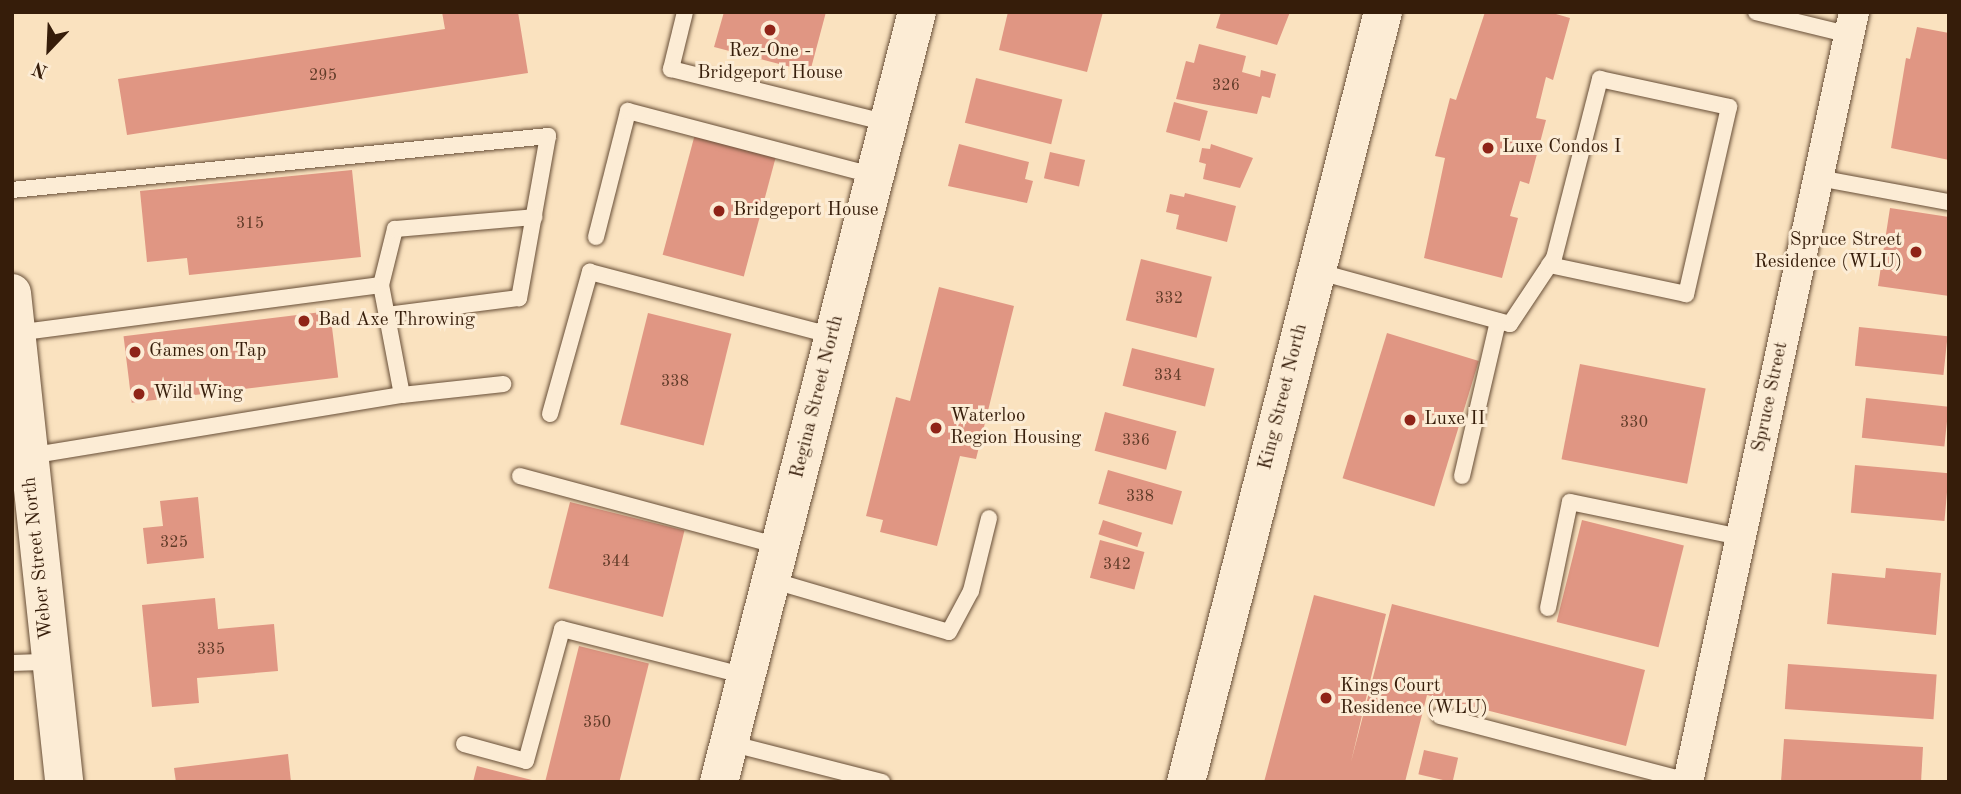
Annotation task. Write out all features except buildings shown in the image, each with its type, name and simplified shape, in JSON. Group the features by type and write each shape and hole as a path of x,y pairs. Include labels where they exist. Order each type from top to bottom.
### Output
{"main road":[{"name":"Regina Street North","path":"719,782 917,12"},
{"name":"King Street North","path":"1186,782 1382,12"},
{"name":"Weber Street North","path":"12,293 64,782"}],"street":[{"name":"Spruce Street","path":"1688,781 1852,23"}],"lane":[{"path":"685,12 671,69 888,123"},
{"path":"1756,12 1852,23"},
{"path":"1316,271 1510,324 1549,265 1600,79 1729,107 1686,294 1549,265"},
{"path":"596,237 628,111 875,176"},
{"path":"12,190 548,136 519,298 387,315"},
{"path":"1819,178 1949,202"},
{"path":"402,396 381,285 395,229 534,217"},
{"path":"550,414 590,272 834,335"},
{"path":"16,333 381,285"},
{"path":"1462,476 1498,321"},
{"path":"29,456 402,396 503,384"},
{"path":"520,476 776,563 949,632 971,591 989,518"},
{"path":"1548,608 1570,502 1741,537"},
{"path":"464,744 526,761 562,629 746,676"},
{"path":"12,663 50,662"},
{"path":"1440,716 1688,781"},
{"path":"729,743 882,782"}],"place":[{"name":"Rez-One - Bridgeport House","path":"770,30"},
{"name":"Luxe Condos I","path":"1488,148"},
{"name":"Bridgeport House","path":"719,211"},
{"name":"Spruce Street Residence (WLU)","path":"1916,252"},
{"name":"Bad Axe Throwing","path":"304,321"},
{"name":"Games on Tap","path":"135,352"},
{"name":"Wild Wing","path":"139,394"},
{"name":"Luxe II","path":"1410,420"},
{"name":"Waterloo Region Housing","path":"936,428"},
{"name":"Kings Court Residence (WLU)","path":"1326,698"}]}
